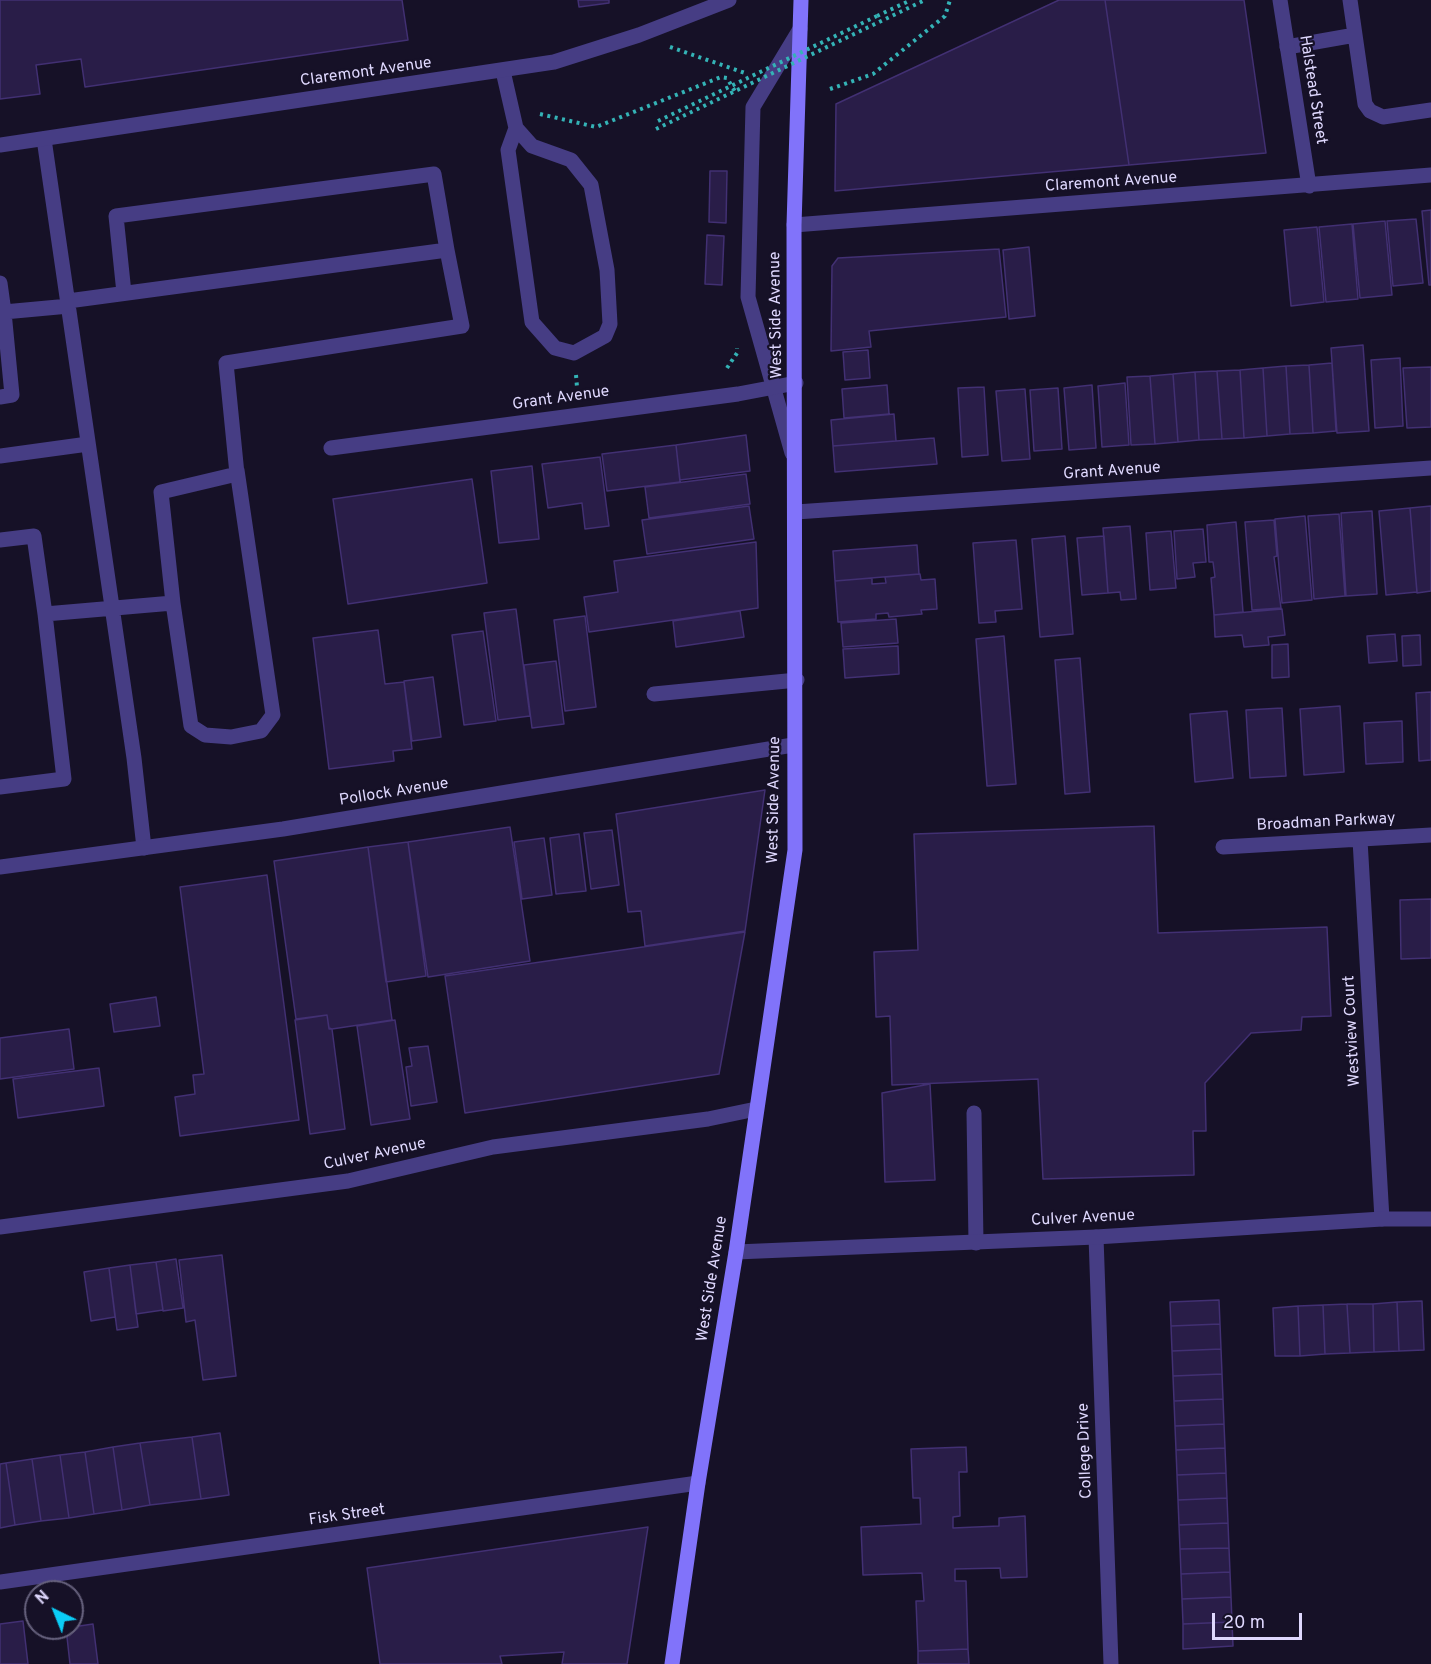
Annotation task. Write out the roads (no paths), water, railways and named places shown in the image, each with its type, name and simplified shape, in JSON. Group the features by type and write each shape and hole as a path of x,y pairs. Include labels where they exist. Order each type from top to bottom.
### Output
{"main road":[{"name":"West Side Avenue","path":"672,1664 795,850 793,745 796,680 794,225 801,0"}],"street":[{"name":"Claremont Avenue","path":"0,145 554,62 639,35 729,0"},
{"name":"Halstead Street","path":"1280,0 1309,186"},
{"path":"1350,0 1365,104 1370,111 1383,117 1431,110"},
{"path":"796,466 747,297 753,107 800,29"},
{"path":"1287,47 1355,35"},
{"path":"503,71 516,128 532,146 571,160 591,185 608,278 610,324 605,336 574,353 555,348 532,322 508,150 516,128"},
{"path":"44,139 144,848"},
{"path":"124,293 116,216 434,174 462,326 226,363 237,470 273,715 261,731 231,737 205,735 191,726 172,603 161,492 237,474 237,470"},
{"name":"Claremont Avenue","path":"794,225 1431,175"},
{"path":"4,312 124,293 447,250"},
{"path":"0,283 12,395 0,397"},
{"name":"Grant Avenue","path":"331,448 796,383"},
{"path":"0,456 88,444"},
{"name":"Grant Avenue","path":"796,512 1431,468"},
{"path":"0,540 34,536 64,779 0,787"},
{"path":"45,614 172,603"},
{"path":"654,694 796,680"},
{"name":"Pollock Avenue","path":"0,867 283,829 793,745"},
{"name":"Broadman Parkway","path":"1223,847 1431,835"},
{"name":"Westview Court","path":"1360,840 1382,1219"},
{"name":"Culver Avenue","path":"0,1227 348,1181 493,1147 708,1119 756,1109"},
{"path":"974,1113 976,1243"},
{"name":"Culver Avenue","path":"736,1252 976,1243 1382,1219 1431,1219"},
{"name":"College Drive","path":"1096,1237 1111,1664"},
{"name":"Fisk Street","path":"0,1582 698,1483"}]}
